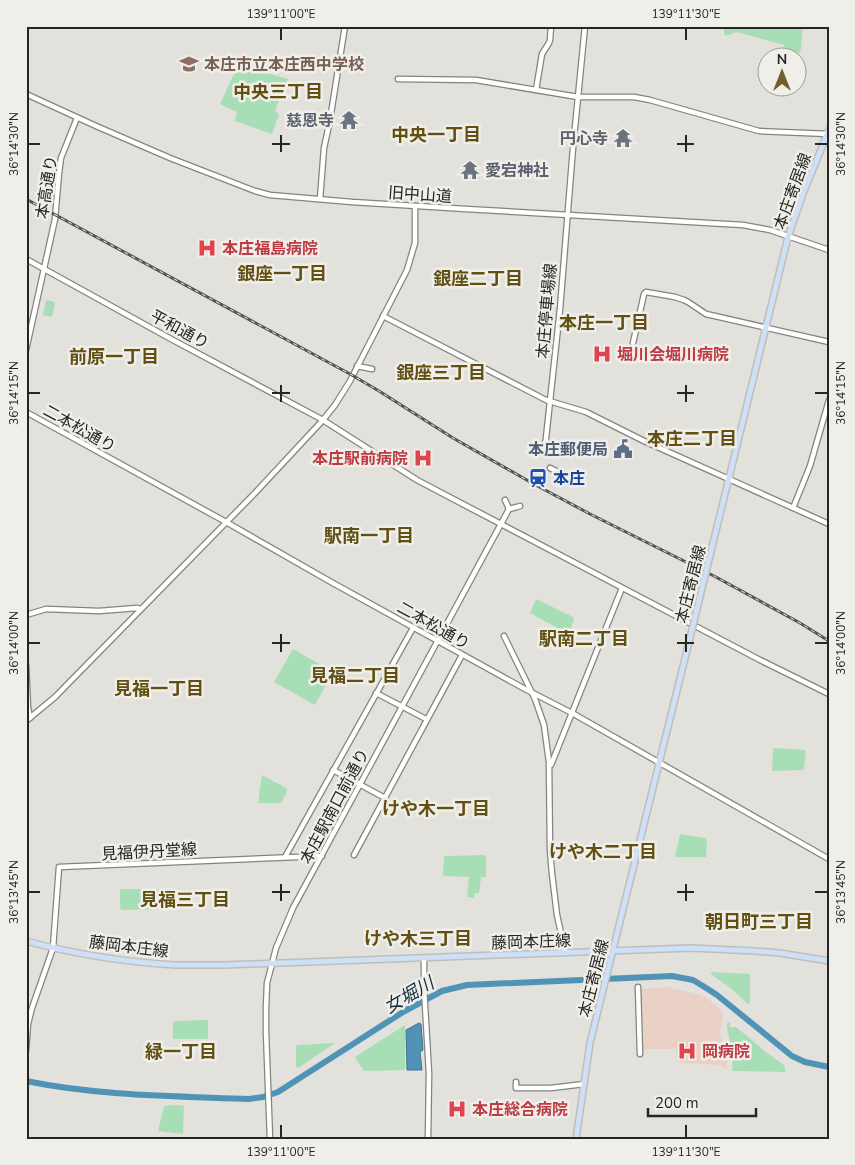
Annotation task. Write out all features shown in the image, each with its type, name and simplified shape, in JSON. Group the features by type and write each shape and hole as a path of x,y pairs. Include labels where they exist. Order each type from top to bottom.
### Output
{"main road":[{"name":"本庄寄居線","path":"576,1139 590,1043 788,237 828,132"},
{"name":"藤岡本庄線","path":"26,940 53,948 114,959 175,965 691,948 755,951 829,961"}],"street":[{"path":"320,199 324,148 345,26"},
{"path":"536,90 542,54 550,40 551,26"},
{"name":"本庄停車場線","path":"546,438 562,288 585,26"},
{"path":"398,79 476,80 578,97 634,98 650,100 760,131 828,132"},
{"name":"旧中山道","path":"26,94 170,158 260,192 285,197 756,226 829,250"},
{"name":"本高通り","path":"26,350 55,219 61,158 77,118"},
{"path":"28,719 55,697 226,522 335,405 358,366 407,270 415,243 414,206"},
{"name":"平和通り","path":"26,259 323,420 417,480 829,694"},
{"path":"633,343 646,292 675,297 688,302 706,314 829,342"},
{"path":"383,316 551,402 586,412 644,441 829,524"},
{"path":"358,366 372,369 360,360"},
{"path":"793,508 810,466 829,400"},
{"name":"二本松通り","path":"26,412 438,642 531,693 572,712 829,859"},
{"path":"540,452 546,438"},
{"path":"546,438 546,454"},
{"path":"550,468 560,474"},
{"path":"505,500 509,509 520,506"},
{"name":"本庄駅南口前通り","path":"270,1139 266,1008 271,963 276,948 293,908 509,509"},
{"path":"549,768 622,588"},
{"path":"26,615 46,609 99,611 140,609"},
{"path":"285,857 413,628"},
{"path":"504,636 535,699 544,726 549,768 552,874 564,952"},
{"path":"354,855 462,655"},
{"path":"26,665 28,719"},
{"path":"376,693 426,720"},
{"path":"333,770 385,798"},
{"name":"見福伊丹堂線","path":"53,948 59,867 322,856"},
{"path":"26,1050 28,1024 32,1008 53,948"},
{"path":"424,958 429,1065 428,1139"},
{"path":"638,987 640,1054"},
{"path":"26,1007 32,1008"},
{"path":"516,1082 516,1088 551,1088 584,1084"}],"shaded area":[{"path":"668,987 705,997 719,1008 723,1014 720,1032 727,1060 727,1069 719,1065 681,1063 677,1059 676,1049 649,1049 641,1051 640,989"}],"green space":[{"path":"723,26 803,26 801,48 785,48 784,45 737,32 725,36"},
{"path":"238,65 288,79 275,111 279,114 272,134 235,121 237,112 220,104"},
{"path":"46,300 55,302 52,317 43,315"},
{"path":"536,599 573,617 569,633 530,613"},
{"path":"293,649 333,672 315,705 274,682"},
{"path":"774,748 805,750 803,770 773,771"},
{"path":"262,775 286,788 287,791 281,803 258,803"},
{"path":"680,834 705,838 707,840 706,857 675,857"},
{"path":"485,855 486,877 481,877 479,893 475,893 474,898 467,897 469,877 443,875 445,856"},
{"path":"121,889 161,889 162,909 122,910 120,908"},
{"path":"711,972 749,974 750,1002 748,1004 711,974"},
{"path":"207,1020 208,1039 173,1039 173,1022"},
{"path":"727,1023 730,1023 730,1027 736,1027 785,1066 785,1072 732,1071 733,1057"},
{"path":"405,1025 405,1070 364,1071 355,1057"},
{"path":"335,1043 298,1068 296,1067 296,1046"},
{"path":"164,1106 184,1106 183,1134 158,1131"}],"water":[{"path":"419,1023 421,1024 423,1050 420,1052 422,1070 407,1070 406,1030"}],"waterway":[{"name":"女堀川","path":"26,1081 81,1090 137,1094 249,1099 263,1097 278,1092 403,1012 442,991 467,985 672,976 693,980 717,995 792,1056 805,1062 829,1067"}],"railway":[{"path":"26,199 350,374 453,438 532,483 714,576 829,641"}],"place":[{"name":"本庄市立本庄西中学校","path":"189,64"},
{"name":"慈恩寺","path":"349,120"},
{"name":"円心寺","path":"623,138"},
{"name":"愛宕神社","path":"470,170"},
{"name":"本庄福島病院","path":"207,248"},
{"name":"堀川会堀川病院","path":"602,354"},
{"name":"本庄郵便局","path":"623,449"},
{"name":"本庄駅前病院","path":"423,458"},
{"name":"本庄","path":"538,478"},
{"name":"岡病院","path":"687,1051"},
{"name":"本庄総合病院","path":"457,1109"}],"district":[{"name":"中央三丁目","path":"278,92"},
{"name":"中央一丁目","path":"436,135"},
{"name":"銀座一丁目","path":"282,274"},
{"name":"銀座二丁目","path":"478,279"},
{"name":"本庄一丁目","path":"604,323"},
{"name":"前原一丁目","path":"114,357"},
{"name":"銀座三丁目","path":"441,373"},
{"name":"本庄二丁目","path":"692,439"},
{"name":"駅南一丁目","path":"369,536"},
{"name":"駅南二丁目","path":"584,639"},
{"name":"見福二丁目","path":"355,676"},
{"name":"見福一丁目","path":"159,689"},
{"name":"けや木一丁目","path":"436,809"},
{"name":"けや木二丁目","path":"603,852"},
{"name":"見福三丁目","path":"185,900"},
{"name":"朝日町三丁目","path":"759,922"},
{"name":"けや木三丁目","path":"418,939"},
{"name":"緑一丁目","path":"181,1052"}]}
